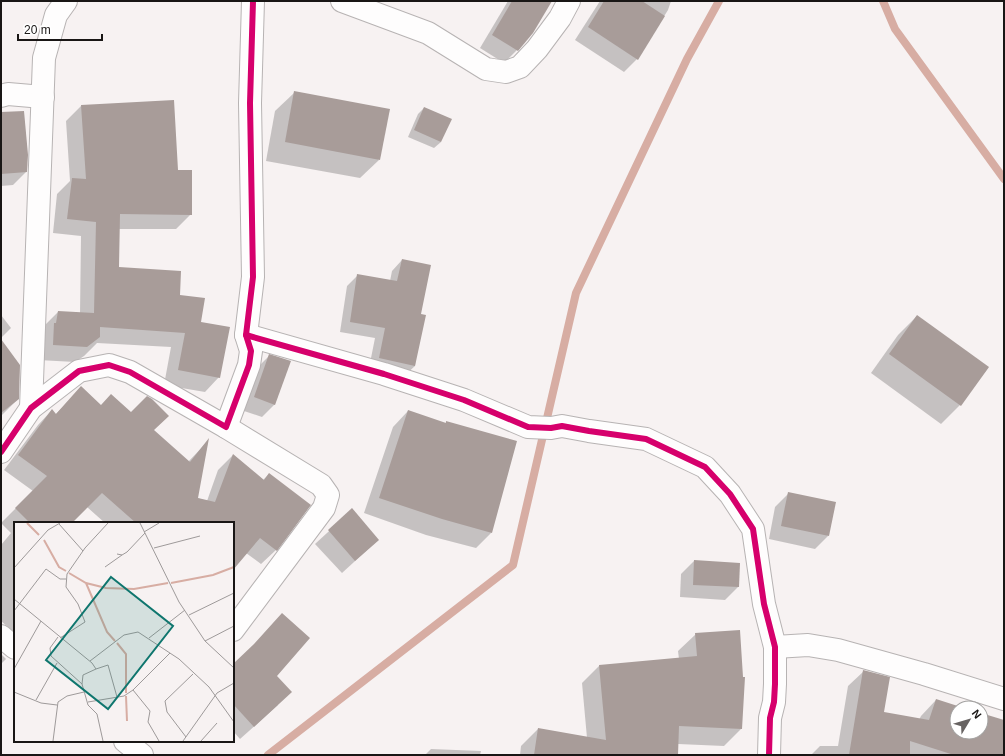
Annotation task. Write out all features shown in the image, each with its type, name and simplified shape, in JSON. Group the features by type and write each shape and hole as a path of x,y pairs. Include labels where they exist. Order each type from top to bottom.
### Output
{"street":[{"path":"31,408 44,58 56,15 66,1"},
{"path":"226,427 249,365 251,351 246,335 254,277 250,110 253,1"},
{"path":"342,1 428,33 486,68 506,72 520,67 538,49 560,18 569,1"},
{"path":"1,96 8,94 43,97"},
{"path":"246,335 391,376 464,400 528,427 562,426 646,439 704,467 730,494 753,529 764,604 775,646 776,684 770,718 769,755"},
{"path":"1,452 31,408 80,371 109,366 130,372 226,427 321,485 328,495 324,508 234,629"},
{"path":"1,636 14,647"},
{"path":"775,646 808,645 838,650 1004,698"}],"building":[{"path":"512,1 552,1 533,33 518,51 492,35"},
{"path":"604,1 642,1 665,16 638,60 588,27"},
{"path":"294,91 390,109 380,160 285,142"},
{"path":"174,100 178,170 192,170 192,215 120,214 119,267 181,271 180,295 205,298 201,322 230,327 220,378 178,370 185,333 100,327 100,337 87,347 53,345 54,323 56,323 58,311 94,313 96,222 67,219 72,178 86,179 81,105"},
{"path":"424,107 452,119 441,142 414,130"},
{"path":"24,111 28,155 27,172 1,174 1,112"},
{"path":"402,259 431,265 421,314 426,315 415,366 379,358 385,328 350,322 357,274 397,281"},
{"path":"917,315 989,367 961,406 889,354"},
{"path":"1,339 20,365 19,399 1,413"},
{"path":"269,354 291,361 275,405 254,397"},
{"path":"81,386 101,405 111,394 131,412 147,396 169,416 154,430 190,462 209,438 198,498 215,502 233,454 264,480 269,473 311,505 277,551 260,538 234,569 234,522 135,522 102,493 73,522 29,522 15,508 47,476 18,455 52,409 56,414"},
{"path":"408,410 446,423 446,421 517,441 492,533 442,519 379,498"},
{"path":"788,492 836,502 829,536 781,526"},
{"path":"352,508 379,540 355,561 328,530"},
{"path":"694,560 740,563 739,587 693,585"},
{"path":"282,613 310,638 277,676 292,692 254,727 234,705 234,663 254,644"},
{"path":"740,630 743,677 745,677 742,729 679,726 678,755 534,755 538,728 606,740 599,665 697,656 695,633"},
{"path":"863,670 890,677 884,712 929,720 936,699 949,703 949,740 989,740 989,715 1004,720 1004,755 954,755 910,741 910,755 849,755"}],"waterway":[{"path":"268,755 513,565 576,293 687,59 719,1"},
{"path":"883,1 895,29 1004,179"}],"cycle path":[{"path":"1,452 31,408 79,371 109,365 130,372 226,427 249,365 251,351 246,335 253,277 250,103 253,1"},
{"path":"246,335 384,374 464,400 528,427 551,428 562,426 646,439 705,467 730,494 753,529 764,604 775,647 775,684 774,702 770,718 769,755"}]}
